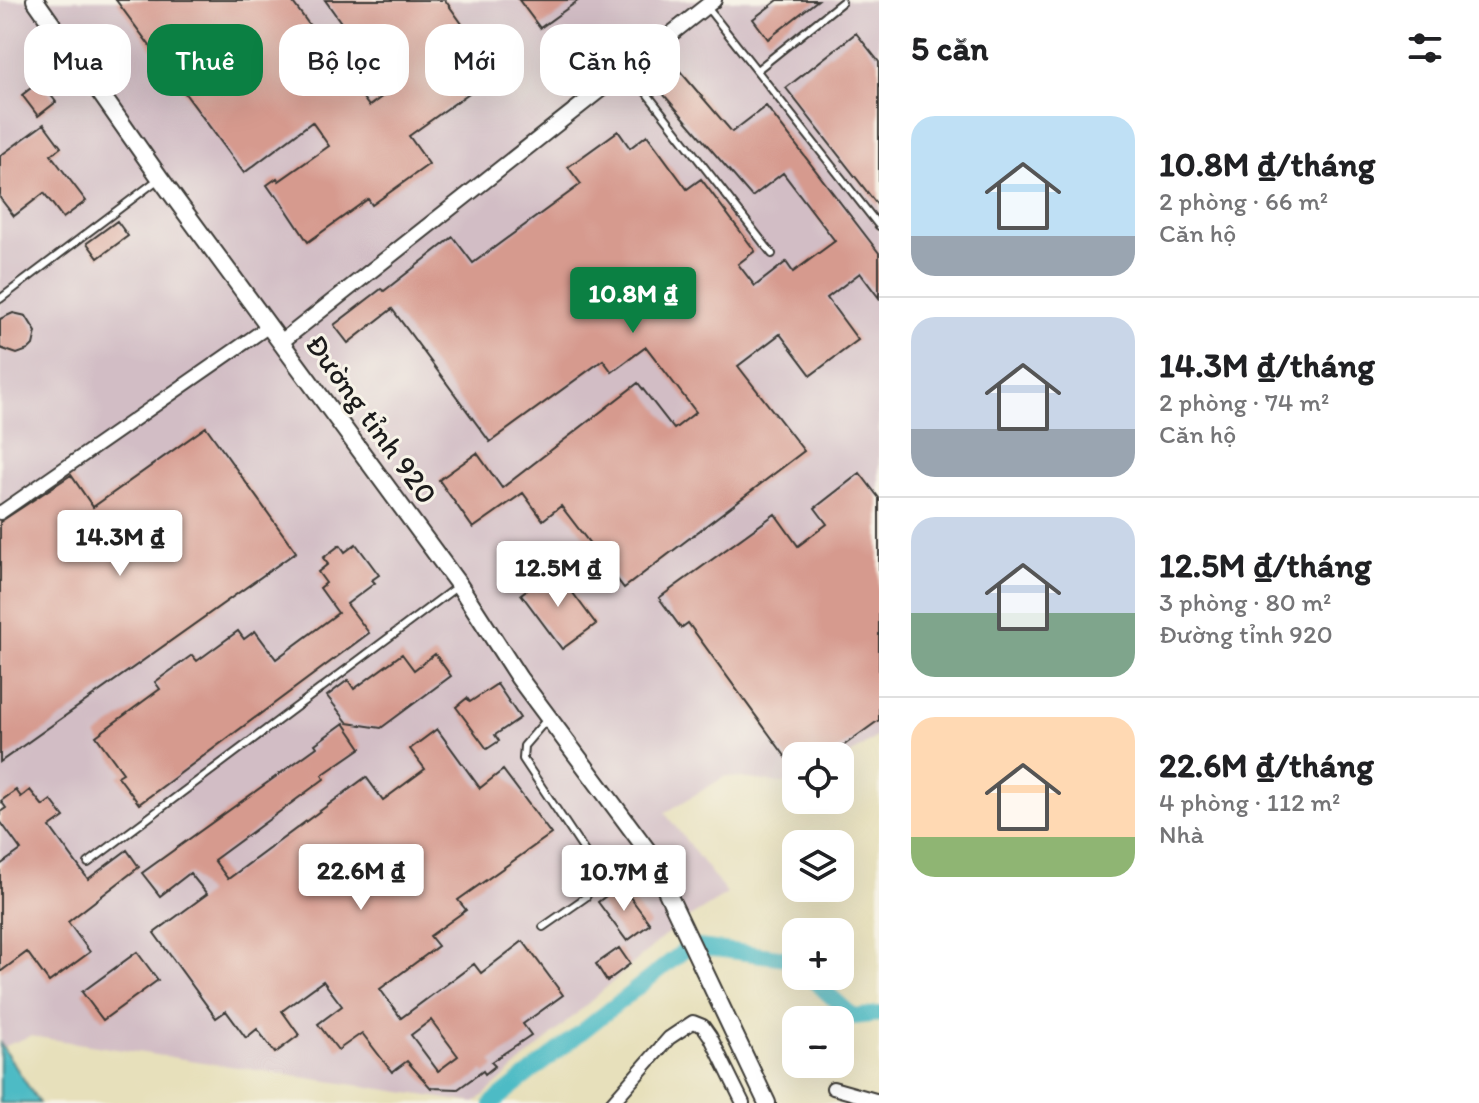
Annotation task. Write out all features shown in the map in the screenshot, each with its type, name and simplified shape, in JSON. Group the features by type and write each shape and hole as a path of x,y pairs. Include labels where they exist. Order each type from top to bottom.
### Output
{"main road":[{"name":"Đường tỉnh 920","path":"35,0 160,178 459,585 519,678 647,850 767,1103"}],"street":[{"path":"680,26 710,3"},
{"path":"281,342 592,96"},
{"path":"0,513 269,326"},
{"path":"612,1103 669,1038 693,1022 703,1026 710,1036 743,1103"},
{"path":"833,1088 879,1101"}],"lane":[{"path":"757,70 842,2"},
{"path":"710,3 757,70 879,226"},
{"path":"649,96 772,254"},
{"path":"0,299 160,178"},
{"path":"88,863 459,585"},
{"path":"543,927 586,897 593,884 593,864 523,759 524,746 548,718"}],"shaded area":[{"path":"0,0 879,0 879,735 854,752 854,742 782,742 782,783 726,776 665,813 727,894 677,925 475,1103 30,1036 0,1048"}],"water":[{"path":"0,1043 39,1103 0,1103"}],"building":[{"path":"116,0 291,0 309,24 279,24 279,96 362,96 369,106 383,96 409,96 409,24 342,24 325,0 445,0 462,24 425,24 425,96 465,96 409,136 429,164 372,205 368,199 308,242 267,185 277,178 279,181 329,146 312,122 244,173 187,96 263,96 263,24 147,24 147,42"},
{"path":"519,0 579,0 546,24 540,24 540,28"},
{"path":"778,0 818,0 768,39 753,19"},
{"path":"856,33 879,62 879,207 786,88"},
{"path":"680,71 732,132 766,106 879,253 879,298 860,273 827,298 858,340 811,375 780,334 738,366 804,451 624,588 561,506 543,520 523,493 473,528 439,480 477,453 502,488 638,383 674,429 696,412 646,347 612,372 603,360 490,442 392,309 348,343 334,325 453,237 473,263 581,184 568,167 618,131 630,148 647,135 687,189 701,179 755,251 738,264 755,286 786,262 793,272 835,241 783,173 752,197 665,96 680,96"},
{"path":"22,95 51,96 56,102 38,116"},
{"path":"44,124 61,147 51,155 86,201 63,218 44,193 14,216 0,198 0,156"},
{"path":"117,221 128,236 98,258 87,243"},
{"path":"13,313 26,316 36,332 33,345 17,354 0,348 0,319"},
{"path":"206,427 296,552 0,762 0,522 71,475 93,507"},
{"path":"860,473 879,498 879,720 848,742 782,742 782,752 688,623 681,628 659,598 775,514 798,546 827,524 815,508"},
{"path":"356,544 379,575 372,580 375,583 347,604 369,633 139,804 118,776 123,773 96,736 160,689 155,682 192,655 197,661 238,631 244,639 255,631 276,659 338,613 320,588 326,583 318,572 328,564 323,558 340,545 345,552"},
{"path":"555,569 596,624 562,649 521,594"},
{"path":"402,654 414,670 435,654 451,676 381,728 348,723 327,696 348,680 354,689"},
{"path":"497,684 520,718 495,735 499,741 487,749 456,707 467,698 470,702"},
{"path":"344,723 361,748 214,860 228,879 366,777 383,800 425,769 410,749 437,729 480,788 503,770 551,834 458,900 466,910 430,936 438,946 380,989 401,1018 474,964 481,973 523,941 563,995 523,1024 531,1035 491,1062 495,1066 485,1074 483,1071 458,1089 431,1088 407,1061 392,1072 362,1033 338,1050 318,1024 342,1006 323,981 282,1011 299,1035 275,1053 257,1029 246,1038 226,1011 216,1018 154,933 207,894 190,873 160,896 142,873 317,747 315,744","holes":["431,1020 458,1056 438,1071 411,1035"]},
{"path":"16,790 21,797 30,790 43,806 51,800 64,817 50,827 88,879 127,850 139,867 68,922 90,952 49,982 27,952 0,972 0,865 21,850 0,821 0,812 6,808 1,801"},
{"path":"621,885 650,924 627,941 598,902"},
{"path":"619,948 630,964 607,981 596,964"},
{"path":"137,952 158,980 103,1020 82,992"}],"waterway":[{"path":"492,1103 690,946 782,957"},
{"path":"824,990 854,1017 879,1014"}]}
